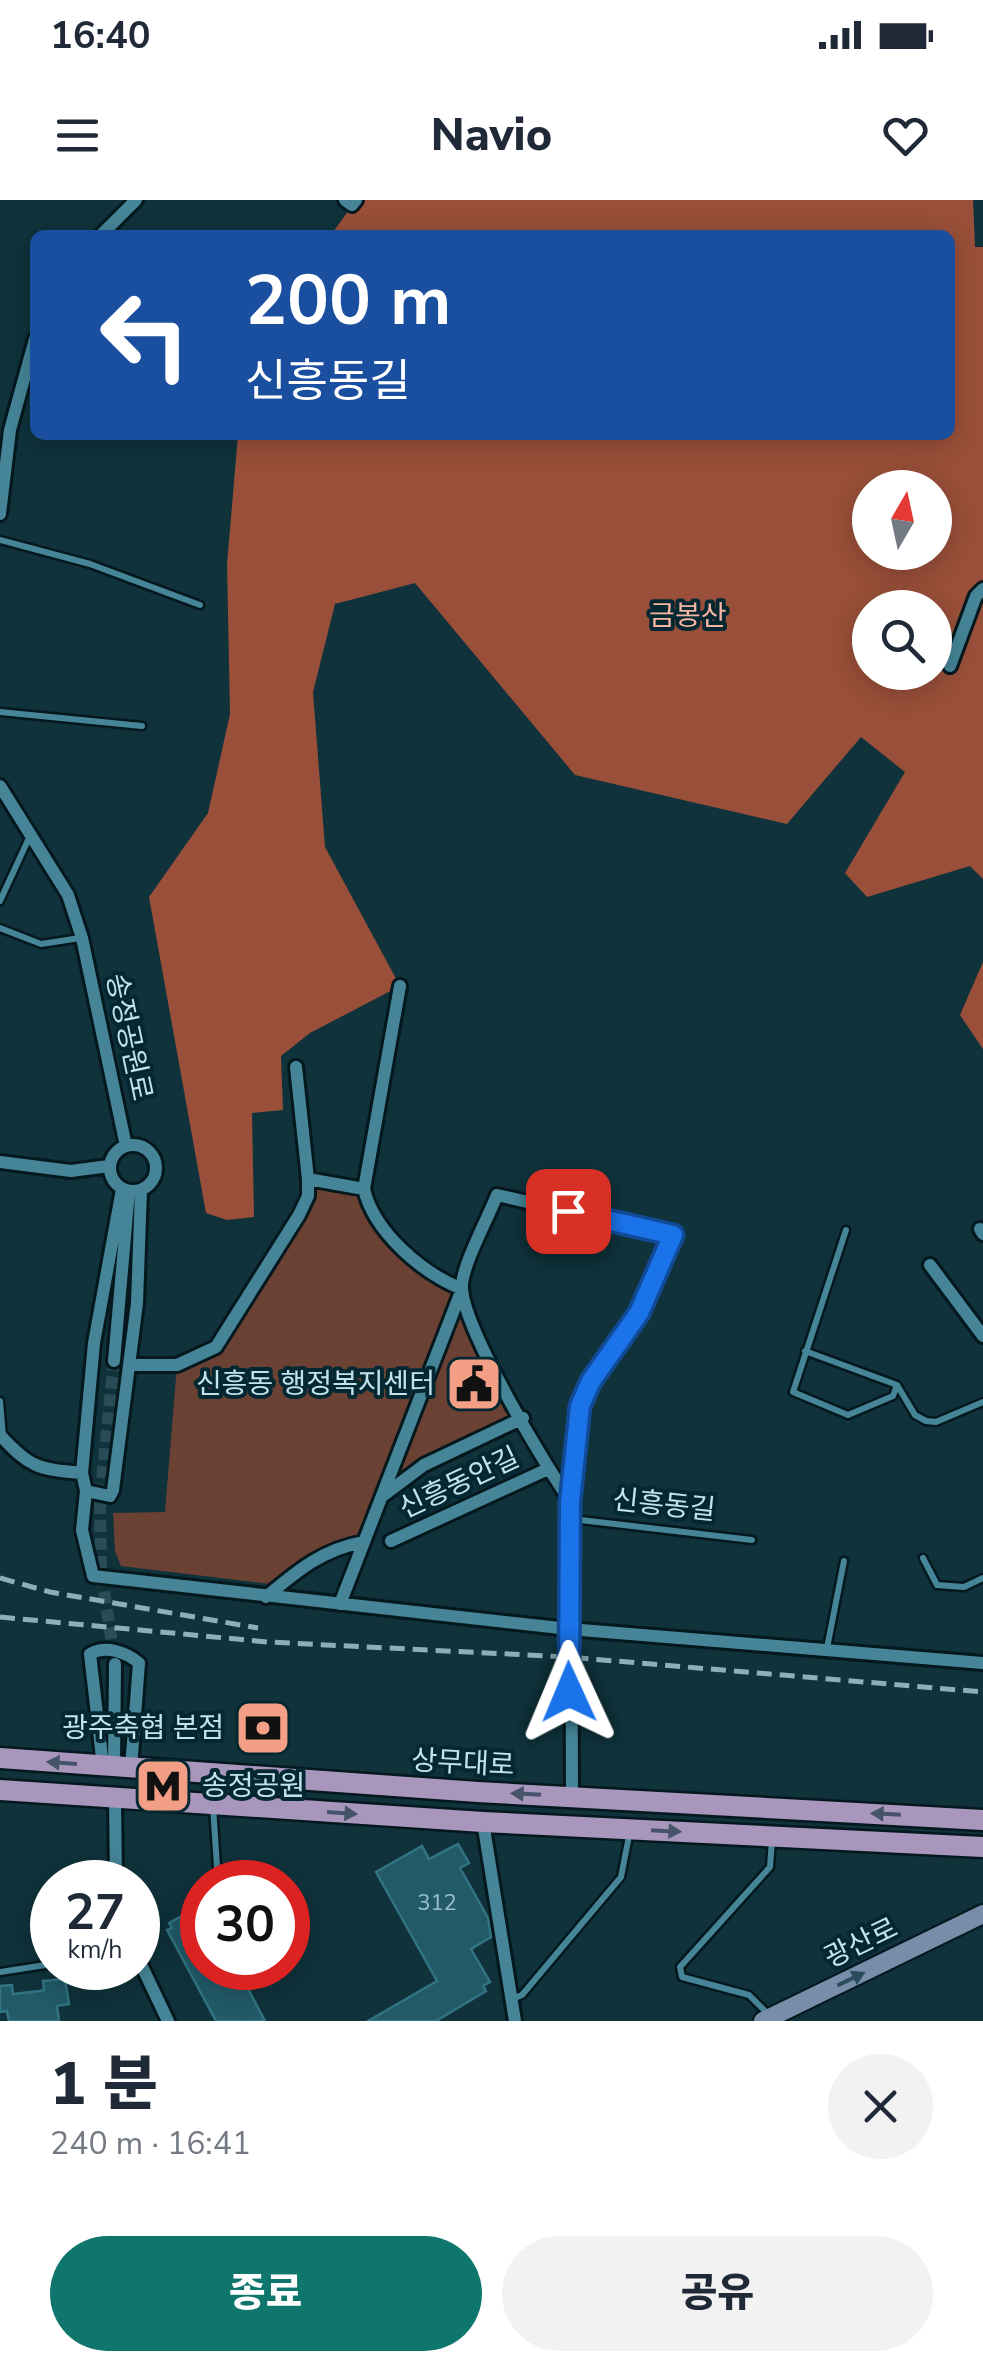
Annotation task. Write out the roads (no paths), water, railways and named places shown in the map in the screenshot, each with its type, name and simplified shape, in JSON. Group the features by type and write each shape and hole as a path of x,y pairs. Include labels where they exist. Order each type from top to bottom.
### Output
{"main road":[{"name":"상무대로","path":"0,1758 983,1820"},
{"name":"상무대로","path":"0,1790 483,1822 983,1847"},
{"name":"광산로","path":"767,2019 983,1914"}],"street":[{"path":"106,230 136,200"},
{"path":"345,200 352,205 356,200"},
{"path":"0,514 10,430 30,357"},
{"path":"952,661 976,596 983,589"},
{"name":"송정공원로","path":"0,786 68,895 82,938 126,1146"},
{"path":"340,1604 462,1289 411,1258 368,1208 364,1189 400,986"},
{"path":"130,1365 177,1365 216,1347 299,1215 308,1196 308,1178 296,1067"},
{"path":"126,1146 144,1148 154,1159 152,1181 131,1190 113,1181 110,1166 116,1152 126,1146"},
{"path":"0,1162 70,1171 110,1166"},
{"path":"308,1178 364,1189"},
{"path":"114,1361 131,1190"},
{"path":"86,1491 110,1496 113,1490 130,1365 131,1190"},
{"path":"131,1190 94,1343 82,1473 86,1491 82,1530 93,1576 569,1630 983,1664"},
{"name":"신흥동길","path":"462,1289 497,1195 673,1235 639,1313 584,1394 570,1502 572,1796"},
{"path":"930,1264 983,1336"},
{"name":"신흥동안길","path":"462,1289 472,1327 548,1470 570,1502"},
{"name":"신흥동안길","path":"382,1496 424,1465 523,1418"},
{"path":"1,1437 21,1460 38,1469 82,1473"},
{"name":"신흥동안길","path":"390,1542 548,1470"},
{"path":"266,1597 301,1567 336,1547 364,1542"},
{"path":"98,1649 127,1653 139,1663 116,1767 90,1654 98,1649"},
{"path":"115,1664 116,1767"},
{"path":"115,1798 116,1860"},
{"path":"483,1822 515,2021"},
{"path":"153,1990 168,2021"}],"lane":[{"path":"0,540 90,564 200,605"},
{"path":"0,712 142,726"},
{"path":"0,902 30,837"},
{"path":"0,928 41,944 82,938"},
{"path":"846,1230 792,1392 848,1415 893,1396 898,1385"},
{"path":"805,1351 898,1385 915,1416 926,1421 936,1422 983,1402"},
{"path":"0,1401 1,1437"},
{"name":"신흥동길","path":"571,1519 752,1540"},
{"path":"924,1558 937,1585 964,1586 983,1578"},
{"path":"826,1653 844,1561"},
{"path":"213,1804 217,1860"},
{"path":"512,1998 522,1995 622,1878 630,1830"},
{"path":"767,2019 749,1995 682,1978 680,1967 770,1866 772,1836"},
{"path":"0,1972 30,1967"}],"tunnel":[{"path":"114,1361 100,1500 101,1570 114,1657"}],"railway":[{"path":"0,1578 50,1592 258,1628"},
{"path":"0,1617 268,1642 568,1657 983,1692"}],"place":[{"name":"신흥동 행정복지센터","path":"474,1384"},
{"name":"광주축협 본점","path":"263,1728"},
{"name":"송정공원","path":"163,1786"}],"park label":[{"name":"금봉산","path":"688,616"}]}
